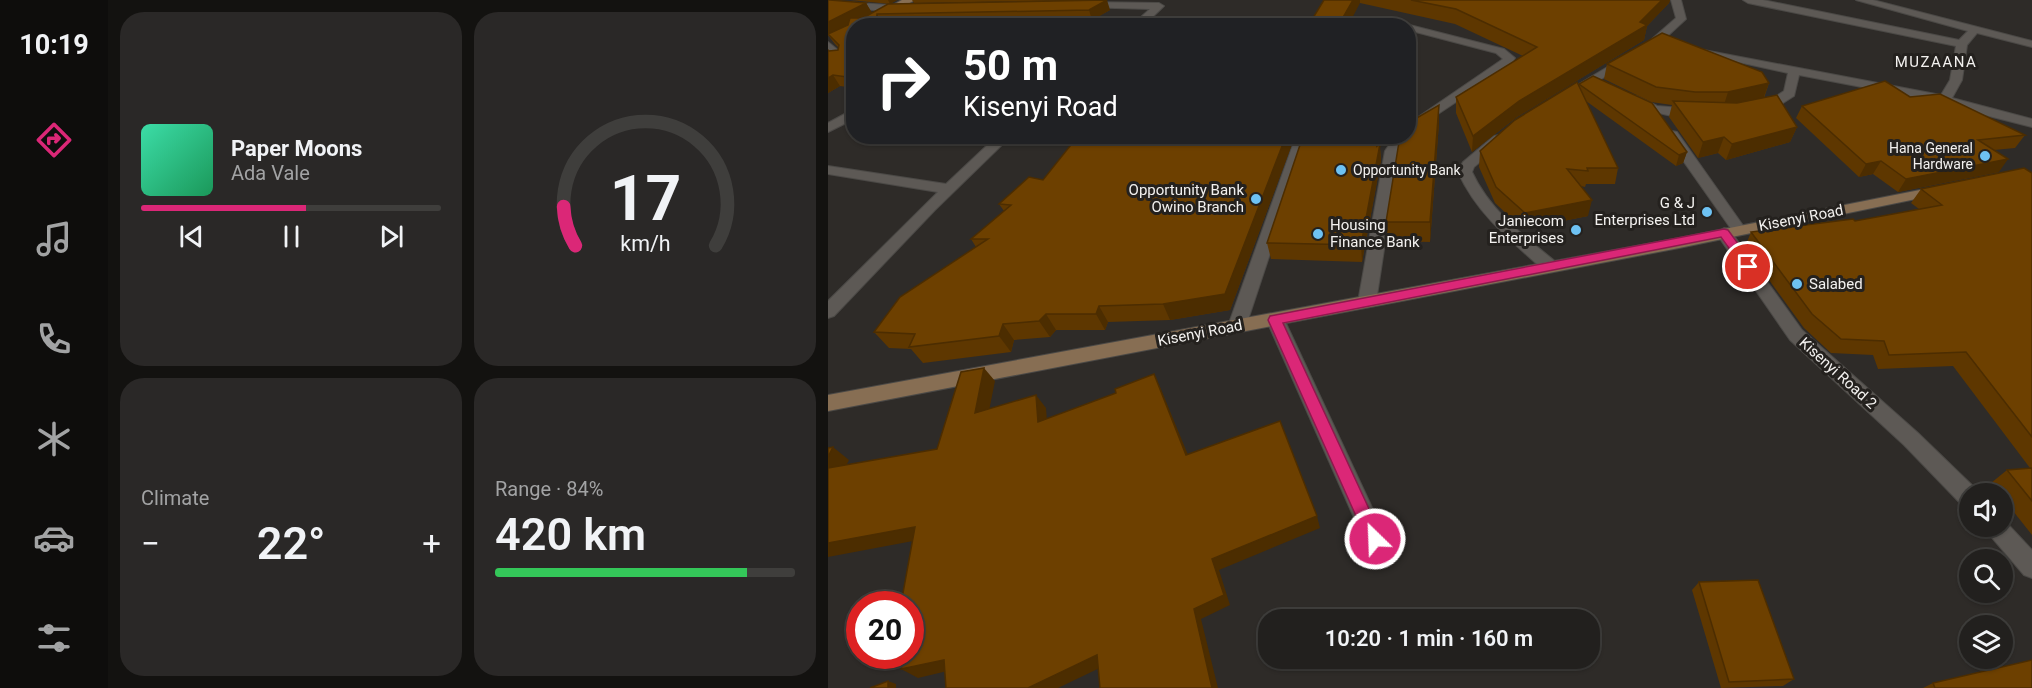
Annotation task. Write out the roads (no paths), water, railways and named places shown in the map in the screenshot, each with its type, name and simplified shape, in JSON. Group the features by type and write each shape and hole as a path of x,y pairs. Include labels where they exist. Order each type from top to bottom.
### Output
{"main road":[{"path":"874,18 890,9 912,4"},
{"name":"Kisenyi Road","path":"828,403 1275,320 1962,186"}],"street":[{"path":"1561,99 1591,80 1658,46 1681,19 1676,0"},
{"path":"1748,0 1962,44"},
{"path":"1861,0 2032,44"},
{"path":"828,4 890,9"},
{"path":"1070,6 1159,6 1145,18"},
{"path":"1945,99 1956,80 1962,44 1976,28"},
{"path":"1416,29 1500,51 1509,58 1506,64 1416,125"},
{"path":"838,37 840,57"},
{"path":"1658,46 1893,87 2032,123"},
{"path":"1744,112 1771,105 1790,93 1794,71"},
{"path":"1591,80 1654,110 1702,114"},
{"name":"Kisenyi Road 2","path":"1654,110 1796,335 1911,439 1959,487"},
{"path":"828,128 846,118"},
{"path":"1511,130 1468,165 1465,172 1468,182 1491,215 1551,267"},
{"path":"828,312 997,144"},
{"path":"1236,326 1300,144"},
{"path":"1367,302 1392,151 1397,144"},
{"path":"828,170 949,189"},
{"path":"1275,320 1375,539"},
{"path":"2006,537 2032,567"}],"place":[{"name":"Hana General Hardware","path":"1985,156"},
{"name":"Opportunity Bank","path":"1341,170"},
{"name":"Opportunity Bank Owino Branch","path":"1256,199"},
{"name":"G & J Enterprises Ltd","path":"1707,212"},
{"name":"Janiecom Enterprises","path":"1576,230"},
{"name":"Housing Finance Bank","path":"1318,234"},
{"name":"Salabed","path":"1797,284"}],"district":[{"name":"MUZAANA","path":"1936,62"}]}
